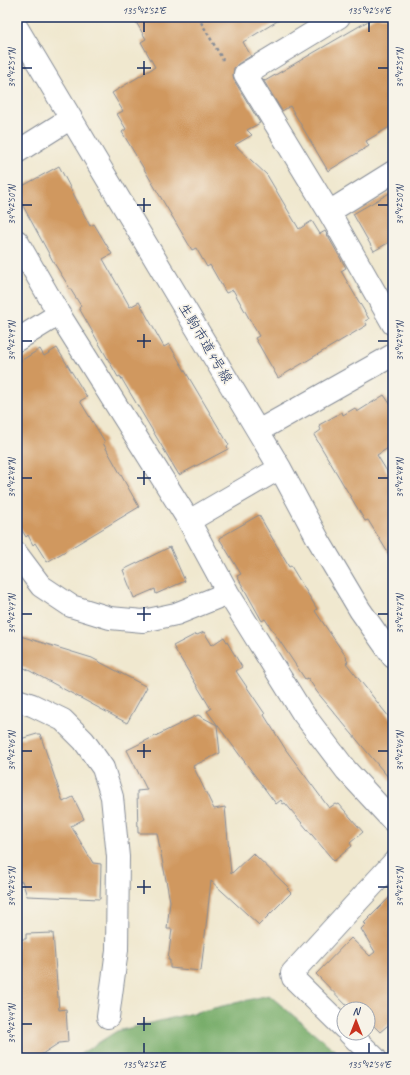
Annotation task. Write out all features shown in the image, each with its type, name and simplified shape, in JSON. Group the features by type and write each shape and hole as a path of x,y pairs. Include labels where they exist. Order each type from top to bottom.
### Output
{"street":[{"path":"339,17 245,74 329,212 393,324"},
{"name":"生駒市道4号線","path":"17,28 280,468 319,541 360,610 393,657"},
{"path":"17,152 71,118"},
{"path":"329,212 393,172"},
{"path":"17,240 59,314 189,521 228,593 302,712 346,770 393,821"},
{"path":"17,340 59,314"},
{"path":"258,431 393,355"},
{"path":"189,521 280,468"},
{"path":"17,554 41,586 71,606 110,618 143,621 176,614 228,593"},
{"path":"17,700 32,705 62,720 84,741 103,768 112,797 118,857 117,950 108,1017"},
{"path":"336,1020 293,978 292,973 393,863"},
{"path":"357,1041 375,1058"}],"path":[{"path":"198,17 225,64 245,74"}],"green space":[{"path":"269,995 344,1058 74,1058 117,1031"}],"building":[{"path":"133,17 284,17 243,42 251,56 234,68 234,80 260,123 247,130 252,135 235,145 267,175 299,229 312,221 320,234 325,231 346,268 341,271 369,319 365,321 367,325 278,378 255,338 259,336 233,290 226,293 210,265 207,267 196,248 192,250 122,132 126,129 117,114 123,111 112,93 155,67 141,42 146,39"},
{"path":"375,17 393,17 393,125 366,141 369,146 328,171 290,106 282,111 262,78 265,81"},
{"path":"59,166 90,226 94,224 112,254 103,259 130,307 139,302 164,347 169,344 229,445 227,446 228,449 179,475 120,376 118,377 79,308 81,306 54,263 17,195 17,189"},
{"path":"393,191 393,240 374,251 353,214"},
{"path":"57,348 87,397 80,401 105,442 103,443 139,507 47,562 35,543 33,545 28,535 26,537 17,522 17,363 40,349 44,356"},
{"path":"384,395 393,408 393,445 377,455 393,481 393,561 368,520 365,521 314,435 321,430 319,425 342,412 343,415 355,408 357,412"},
{"path":"259,515 289,567 291,566 317,609 315,611 347,658 346,659 348,662 346,663 393,722 393,783 317,692 308,678 305,679 265,619 262,621 237,576 241,574 219,538"},
{"path":"170,547 185,581 156,594 155,589 134,598 123,570"},
{"path":"204,632 212,645 224,637 242,667 236,671 265,714 264,715 286,750 329,808 335,804 339,804 363,832 350,843 352,846 334,861 285,803 283,804 281,800 276,804 207,711 211,709 173,646 196,634 197,635"},
{"path":"17,635 92,658 147,687 127,723 17,664"},
{"path":"198,715 217,725 220,753 193,766 214,809 225,807 231,874 253,853 289,888 287,889 291,893 259,925 211,881 201,971 170,968 170,960 168,960 172,929 167,929 170,901 157,833 138,833 137,791 147,790 127,750"},
{"path":"40,734 63,802 73,797 84,819 71,826 93,863 101,864 100,899 27,896 22,881 17,883 17,740"},
{"path":"393,894 393,1021 380,1032 376,1028 376,1001 342,1001 316,974 351,938 370,956 375,952 361,929 366,924 364,923"},
{"path":"53,933 59,1010 66,1009 68,1042 59,1043 36,1058 17,1058 17,939 26,939 26,934"}]}
